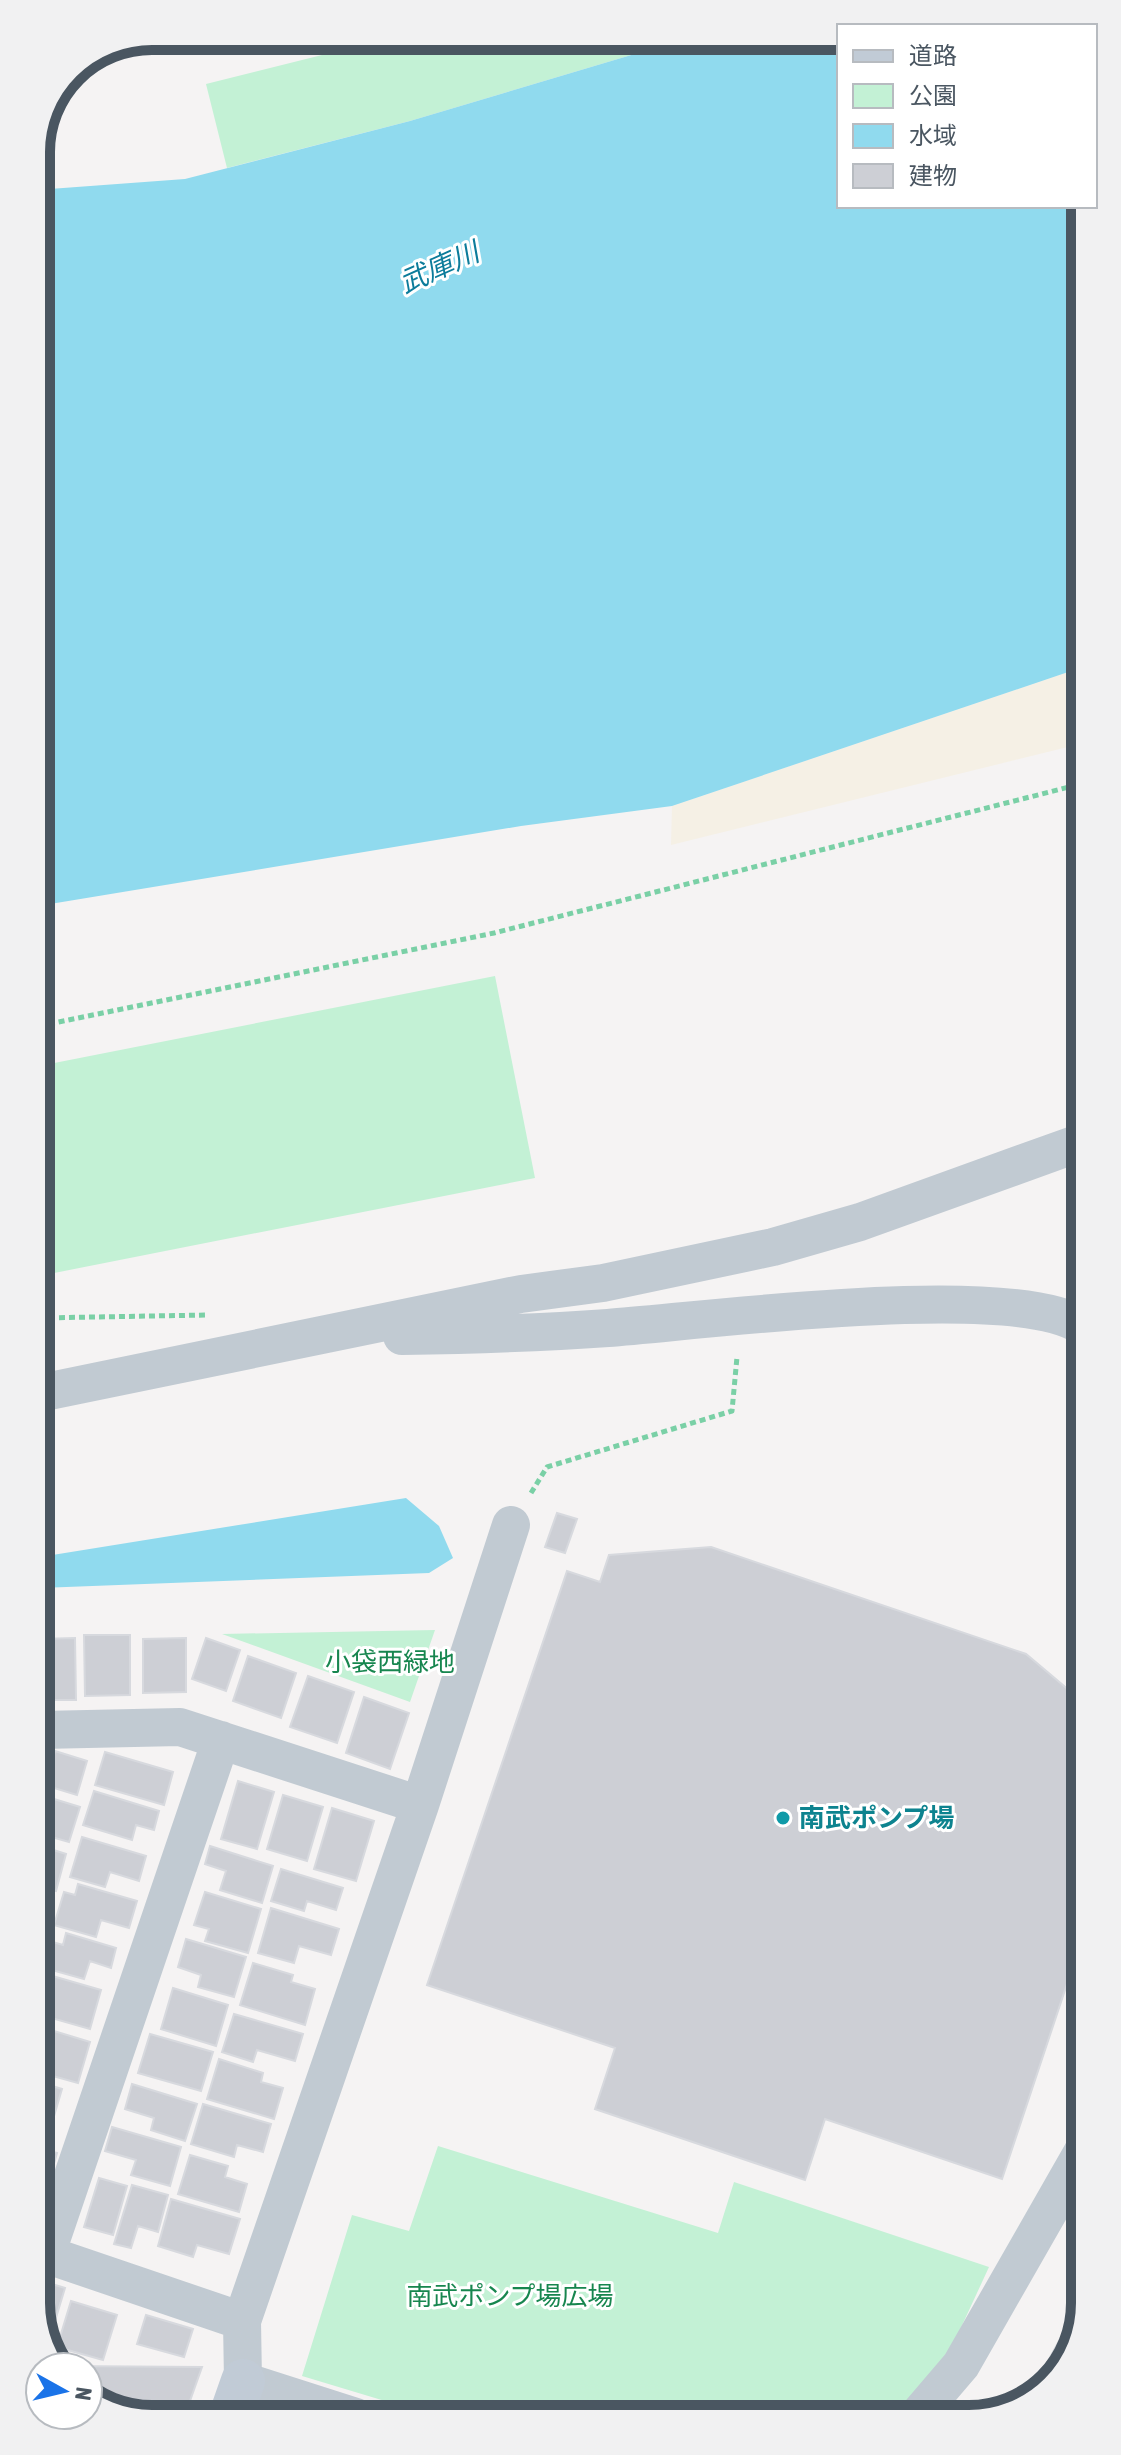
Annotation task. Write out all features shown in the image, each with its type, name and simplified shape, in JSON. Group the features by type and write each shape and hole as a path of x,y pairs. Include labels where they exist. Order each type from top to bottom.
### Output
{"street":[{"path":"50,1391 521,1294 603,1283 773,1247 860,1222 1071,1146"},
{"path":"307,1338 588,1329 958,1305 1032,1310 1071,1318"},
{"path":"271,2405 236,2400 242,2321 420,1805 511,1525"},
{"path":"50,1730 180,1727 420,1805"},
{"path":"50,2237 221,1740"},
{"path":"927,2405 961,2365 1071,2199"},
{"path":"50,2256 242,2321"}],"path":[{"path":"50,1024 494,933 1071,787"},
{"path":"50,1318 221,1315"},
{"path":"511,1525 547,1467 732,1411 741,1318"}],"green space":[{"path":"342,50 648,50 410,121 227,168 206,84"},
{"path":"495,976 535,1178 50,1274 50,1064"},
{"name":"小袋西緑地","path":"435,1630 410,1702 222,1634"},
{"name":"南武ポンプ場広場","path":"438,2146 718,2233 734,2182 989,2267 952,2347 922,2396 907,2405 398,2405 302,2376 352,2215 409,2231"}],"sand":[{"path":"1071,671 1071,746 671,845 672,806"}],"water":[{"name":"武庫川","path":"648,50 837,50 837,208 1071,208 1071,671 672,806 521,826 50,904 50,189 185,179 410,121"},
{"path":"406,1498 439,1526 453,1558 429,1573 50,1588 50,1555"}],"building":[{"path":"557,1513 577,1519 565,1553 545,1547"},
{"name":"南武ポンプ場","path":"711,1547 1026,1654 1071,1692 1071,1972 1002,2179 825,2119 805,2180 595,2109 615,2048 427,1985 567,1571 600,1582 609,1555"},
{"path":"84,1635 130,1635 130,1695 85,1696"},
{"path":"75,1638 76,1700 50,1700 50,1639"},
{"path":"186,1638 186,1692 143,1693 143,1639"},
{"path":"206,1638 240,1650 226,1691 192,1679"},
{"path":"248,1656 296,1673 281,1718 233,1701"},
{"path":"308,1676 354,1692 337,1743 290,1727"},
{"path":"364,1697 409,1713 390,1769 346,1753"},
{"path":"55,1751 87,1761 77,1795 50,1787"},
{"path":"105,1752 173,1772 164,1805 95,1785"},
{"path":"238,1781 274,1792 257,1849 221,1839"},
{"path":"94,1791 159,1811 154,1830 136,1825 132,1840 83,1825"},
{"path":"283,1795 323,1807 307,1861 267,1849"},
{"path":"50,1798 80,1807 69,1842 50,1837"},
{"path":"332,1808 374,1821 356,1881 314,1869"},
{"path":"82,1837 146,1856 139,1881 110,1872 105,1887 70,1877"},
{"path":"210,1846 273,1866 262,1903 220,1890 226,1871 205,1864"},
{"path":"50,1849 66,1854 56,1891 50,1889"},
{"path":"281,1869 343,1888 336,1910 307,1901 304,1911 271,1901"},
{"path":"78,1884 137,1901 129,1928 101,1920 96,1937 54,1925 64,1892 75,1895"},
{"path":"205,1892 261,1909 248,1953 205,1941 209,1929 194,1925"},
{"path":"271,1908 339,1929 331,1955 299,1946 294,1963 258,1953"},
{"path":"66,1933 116,1948 111,1968 90,1961 84,1979 50,1970 50,1941 63,1945"},
{"path":"186,1939 246,1957 234,1997 198,1987 201,1975 178,1967"},
{"path":"253,1963 293,1975 291,1982 315,1989 305,2025 240,2005"},
{"path":"50,1975 101,1990 90,2029 50,2018"},
{"path":"173,1988 228,2005 216,2046 161,2029"},
{"path":"234,2014 303,2034 295,2061 257,2050 253,2062 222,2052"},
{"path":"50,2030 90,2042 78,2083 50,2075"},
{"path":"150,2034 213,2052 201,2091 138,2073"},
{"path":"219,2059 263,2073 261,2082 283,2088 274,2119 207,2099"},
{"path":"132,2084 197,2104 185,2141 151,2130 154,2118 125,2109"},
{"path":"50,2085 62,2089 50,2122"},
{"path":"203,2104 271,2124 263,2152 237,2145 234,2157 191,2144"},
{"path":"112,2127 181,2147 170,2186 131,2175 136,2160 105,2151"},
{"path":"50,2151 57,2153 50,2177"},
{"path":"190,2155 228,2166 225,2177 247,2184 239,2212 178,2194"},
{"path":"99,2178 127,2186 113,2235 84,2227"},
{"path":"132,2185 168,2195 158,2232 138,2226 131,2248 114,2244"},
{"path":"171,2199 240,2219 229,2254 197,2245 193,2257 158,2246"},
{"path":"50,2283 65,2288 53,2327"},
{"path":"71,2301 117,2315 104,2357 104,2351 61,2348 58,2343"},
{"path":"146,2315 193,2329 184,2357 137,2344"},
{"path":"1069,2323 1057,2354 1040,2376"},
{"path":"104,2366 202,2367 189,2405 145,2405 104,2392"}],"place":[{"name":"南武ポンプ場","path":"783,1818"}]}
